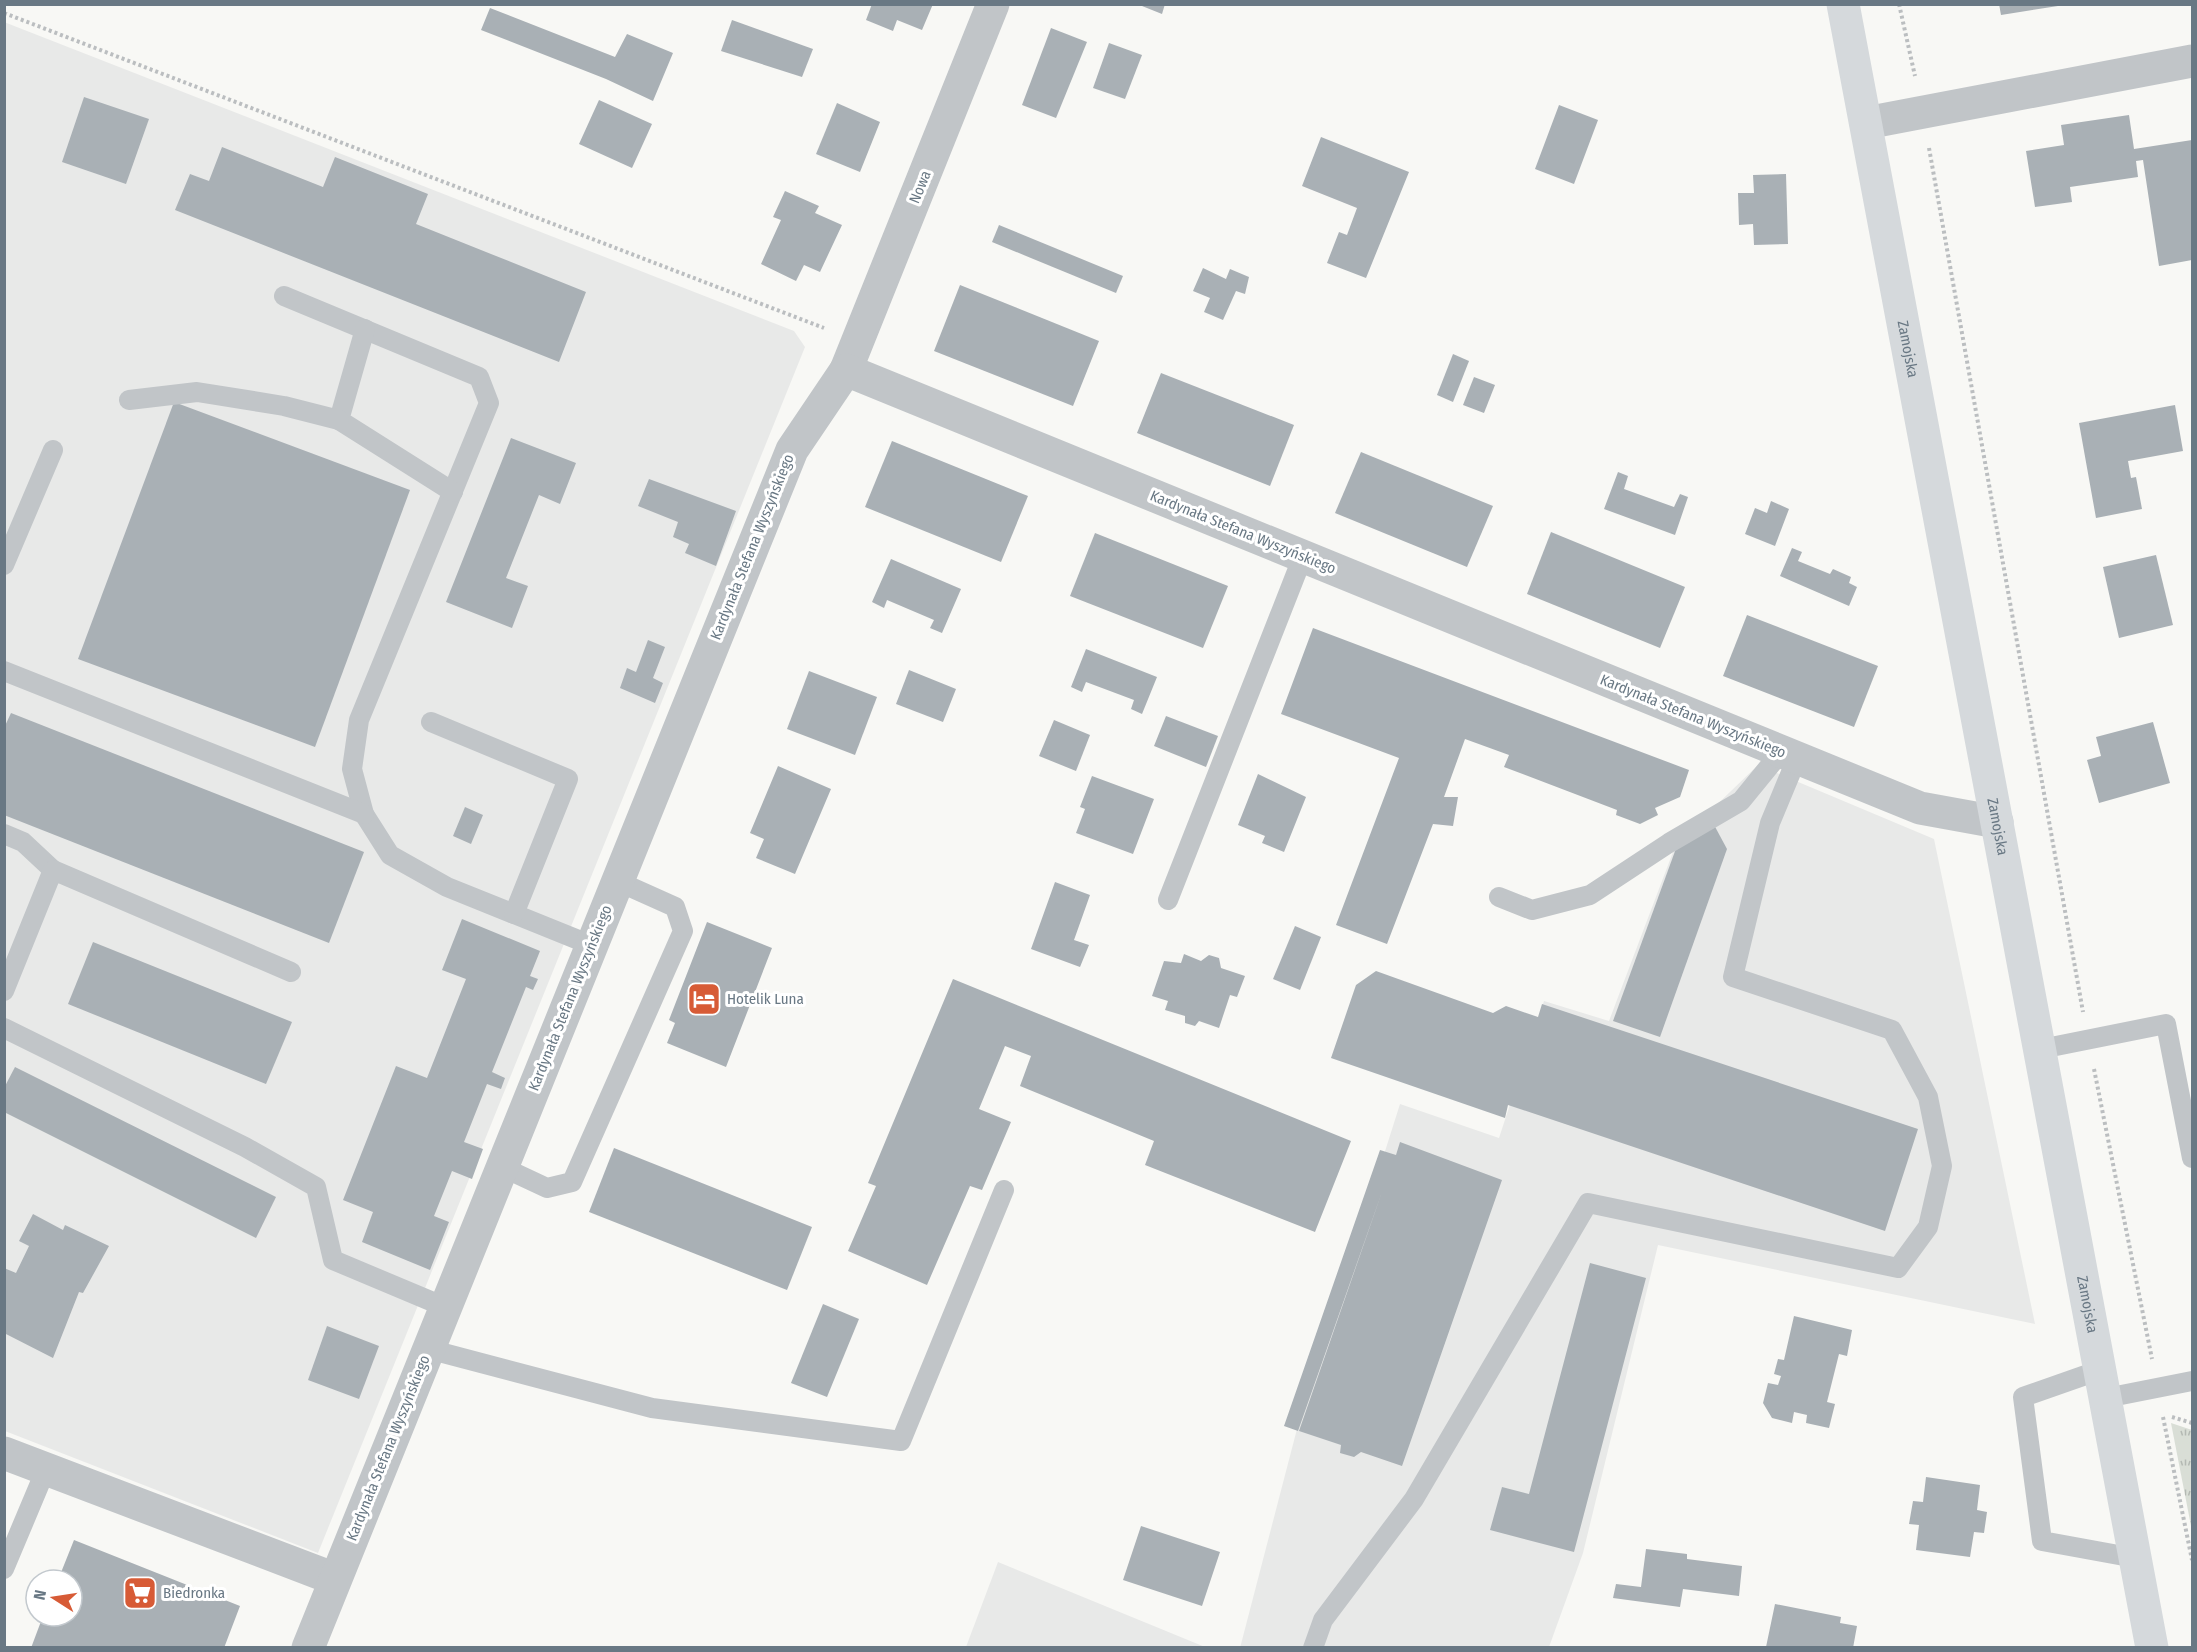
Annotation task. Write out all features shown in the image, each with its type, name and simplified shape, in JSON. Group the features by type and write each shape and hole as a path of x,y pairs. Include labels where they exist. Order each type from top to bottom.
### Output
{"street":[{"name":"Nowa","path":"852,356 993,4"},
{"name":"Zamojska","path":"1843,4 2152,1647"},
{"path":"1866,123 2193,61"},
{"name":"Kardynała Stefana Wyszyńskiego","path":"308,1647 792,450 852,356 1303,556 1789,755 1920,808 1996,822"},
{"path":"4,1453 335,1579"}],"lane":[{"path":"284,296 479,376 489,403 359,720 352,769 364,813 390,855 447,887 591,945"},
{"path":"339,420 364,329"},
{"path":"129,400 197,392 284,406 339,420 453,492"},
{"path":"4,565 53,450"},
{"path":"1168,900 1303,556"},
{"path":"4,671 364,813"},
{"path":"431,722 568,779 514,914"},
{"path":"1499,897 1532,910 1590,895 1669,843 1741,801 1789,755"},
{"path":"1313,1647 1323,1620 1414,1499 1588,1203 1898,1268 1928,1227 1942,1166 1928,1097 1892,1030 1733,977 1789,755"},
{"path":"4,834 23,842 53,870 291,972"},
{"path":"4,992 53,870"},
{"path":"502,1167 547,1188 572,1182 683,932 675,907 617,881"},
{"path":"2041,1049 2166,1024 2193,1158"},
{"path":"4,1028 245,1147 316,1187 333,1260 445,1307"},
{"path":"428,1349 652,1408 901,1441 1004,1190"},
{"path":"2135,1558 2042,1540 2023,1396 2103,1384 2157,1388 2193,1381"},
{"path":"4,1569 46,1469"}],"path":[{"path":"1899,4 1923,112 2088,1040 2157,1388"},
{"path":"4,13 852,356"},
{"path":"2193,1423 2163,1414 2193,1560"}],"shaded area":[{"path":"4,22 794,331 805,347 318,1553 5,1431"},
{"path":"1758,765 1934,839 2035,1324 1658,1245 1583,1553 1549,1647 1240,1648 1297,1429 1400,1104 1499,1138 1544,1001 1609,1021 1676,844"},
{"path":"998,1562 1205,1647 966,1647"}],"green space":[{"path":"2171,1423 2192,1430 2192,1531"}],"building":[{"path":"872,4 933,4 922,30 897,20 893,31 866,20"},
{"path":"1137,4 1165,4 1162,14"},
{"path":"1999,4 2058,4 2058,6 2001,15"},
{"path":"490,8 615,57 627,34 673,53 653,101 606,79 481,30"},
{"path":"732,20 813,49 802,77 721,51"},
{"path":"1051,28 1087,42 1056,118 1022,105"},
{"path":"1109,43 1142,55 1125,99 1093,88"},
{"path":"84,97 149,119 126,184 62,162"},
{"path":"599,100 652,124 632,168 579,144"},
{"path":"837,103 880,122 860,172 816,154"},
{"path":"1559,105 1598,120 1574,184 1535,169"},
{"path":"2129,115 2134,149 2192,140 2192,260 2159,266 2143,160 2136,161 2138,177 2070,187 2072,202 2035,207 2026,151 2064,145 2061,125"},
{"path":"1321,137 1409,172 1366,278 1327,263 1339,232 1347,235 1357,208 1302,186"},
{"path":"222,147 323,187 335,157 428,194 416,224 586,292 559,362 175,210 190,174 209,181"},
{"path":"1786,174 1788,244 1754,245 1753,224 1739,225 1738,193 1754,193 1753,175"},
{"path":"785,191 819,206 815,213 842,225 820,272 804,265 796,281 761,264 781,220 773,217"},
{"path":"999,225 1123,276 1116,293 992,242"},
{"path":"1203,268 1226,279 1230,269 1249,277 1245,294 1236,291 1223,320 1204,312 1210,298 1193,291"},
{"path":"960,285 1099,341 1073,406 934,351"},
{"path":"1453,354 1469,361 1453,402 1437,395"},
{"path":"1161,373 1294,425 1270,486 1137,433"},
{"path":"1474,377 1495,385 1484,413 1463,405"},
{"path":"174,402 410,490 315,747 78,659"},
{"path":"2175,405 2183,451 2128,461 2131,478 2136,477 2142,509 2096,518 2079,423"},
{"path":"511,438 576,463 560,504 539,495 506,578 528,586 512,628 446,602"},
{"path":"892,441 1028,496 1001,562 865,507"},
{"path":"1361,452 1493,506 1467,567 1335,513"},
{"path":"1618,472 1628,476 1624,489 1674,507 1680,494 1688,497 1675,535 1604,509"},
{"path":"649,479 736,511 716,566 685,553 689,544 673,537 678,522 638,506"},
{"path":"1771,501 1789,509 1775,546 1745,534 1755,508 1767,513"},
{"path":"1551,532 1685,587 1660,648 1527,594"},
{"path":"1095,533 1228,586 1203,648 1070,596"},
{"path":"1792,548 1802,552 1798,561 1830,574 1833,569 1851,577 1849,583 1857,587 1849,606 1780,576"},
{"path":"2156,555 2173,625 2119,638 2103,567"},
{"path":"891,559 961,589 942,633 930,628 934,620 887,600 884,608 872,602"},
{"path":"1747,615 1878,666 1854,727 1723,676"},
{"path":"1313,628 1689,770 1680,797 1655,808 1658,815 1640,824 1616,815 1617,810 1504,767 1509,755 1465,739 1444,797 1458,797 1453,826 1433,824 1387,944 1336,925 1399,758 1281,714"},
{"path":"648,640 665,647 653,678 663,683 655,703 620,688 627,668 636,672"},
{"path":"1086,649 1157,677 1142,714 1131,709 1134,700 1086,682 1082,692 1071,687"},
{"path":"909,670 956,689 943,722 896,704"},
{"path":"809,671 877,697 855,755 787,729"},
{"path":"11,713 364,852 329,943 4,815 4,728"},
{"path":"1166,716 1218,736 1206,767 1154,746"},
{"path":"1054,720 1090,735 1076,771 1039,756"},
{"path":"2153,722 2170,783 2099,803 2087,760 2101,756 2096,737"},
{"path":"778,766 831,789 795,874 756,858 764,839 750,833"},
{"path":"1258,774 1306,797 1284,852 1262,843 1265,836 1238,825"},
{"path":"1092,776 1154,799 1133,854 1076,833 1085,809 1080,807"},
{"path":"465,807 483,815 471,844 453,836"},
{"path":"1713,823 1727,849 1660,1037 1613,1021 1678,843"},
{"path":"1055,882 1090,895 1074,940 1089,945 1080,967 1031,949"},
{"path":"462,919 540,951 530,976 538,979 533,990 526,987 492,1072 505,1078 501,1089 487,1084 464,1142 483,1149 472,1179 452,1171 434,1216 449,1222 430,1270 362,1242 373,1212 343,1200 396,1066 427,1078 466,979 442,970"},
{"path":"707,922 772,948 726,1067 667,1043 675,1023 669,1020"},
{"path":"1295,926 1321,937 1300,990 1273,979"},
{"path":"93,942 292,1022 266,1084 68,1004"},
{"path":"1184,954 1201,961 1209,955 1219,958 1221,968 1245,976 1237,997 1230,995 1219,1028 1199,1021 1195,1026 1185,1023 1185,1016 1165,1010 1168,1001 1152,996 1164,961 1181,963"},
{"path":"1376,971 1493,1013 1506,1006 1538,1017 1542,1004 1918,1129 1885,1231 1508,1105 1505,1118 1331,1058 1356,985"},
{"path":"953,979 1351,1141 1315,1232 1145,1165 1154,1141 1020,1086 1031,1056 1005,1046 979,1109 1011,1122 982,1190 970,1186 927,1285 848,1251 876,1186 868,1183"},
{"path":"15,1067 276,1197 256,1238 4,1112 4,1088"},
{"path":"1400,1142 1502,1180 1402,1466 1361,1452 1354,1457 1340,1453 1341,1445 1299,1431 1383,1189 1298,1431 1284,1426 1380,1150 1396,1155"},
{"path":"614,1148 812,1227 787,1290 589,1212"},
{"path":"33,1214 63,1230 65,1225 109,1246 83,1293 79,1292 53,1358 4,1333 4,1268 16,1273 29,1246 19,1241"},
{"path":"1590,1263 1646,1278 1574,1552 1490,1530 1502,1487 1529,1494"},
{"path":"823,1304 859,1319 827,1397 791,1383"},
{"path":"1794,1316 1852,1330 1847,1356 1839,1354 1827,1402 1835,1404 1829,1428 1806,1423 1807,1415 1794,1412 1792,1423 1772,1418 1763,1403 1768,1383 1778,1385 1781,1376 1774,1374 1778,1359 1784,1360"},
{"path":"327,1326 379,1346 359,1399 308,1380"},
{"path":"1926,1477 1980,1485 1977,1510 1987,1512 1984,1533 1974,1532 1970,1557 1916,1550 1919,1525 1909,1524 1913,1501 1923,1502"},
{"path":"1141,1526 1220,1552 1202,1606 1123,1580"},
{"name":"Biedronka","path":"74,1540 240,1606 224,1648 31,1648 38,1628 84,1628 84,1568 63,1568"},
{"path":"1646,1549 1687,1554 1687,1559 1742,1566 1739,1596 1683,1589 1680,1607 1613,1598 1616,1584 1641,1587"},
{"path":"1775,1604 1841,1617 1840,1623 1857,1626 1853,1648 1766,1647"}],"place":[{"name":"Hotelik Luna","path":"704,999"},
{"name":"Biedronka","path":"140,1593"}]}
